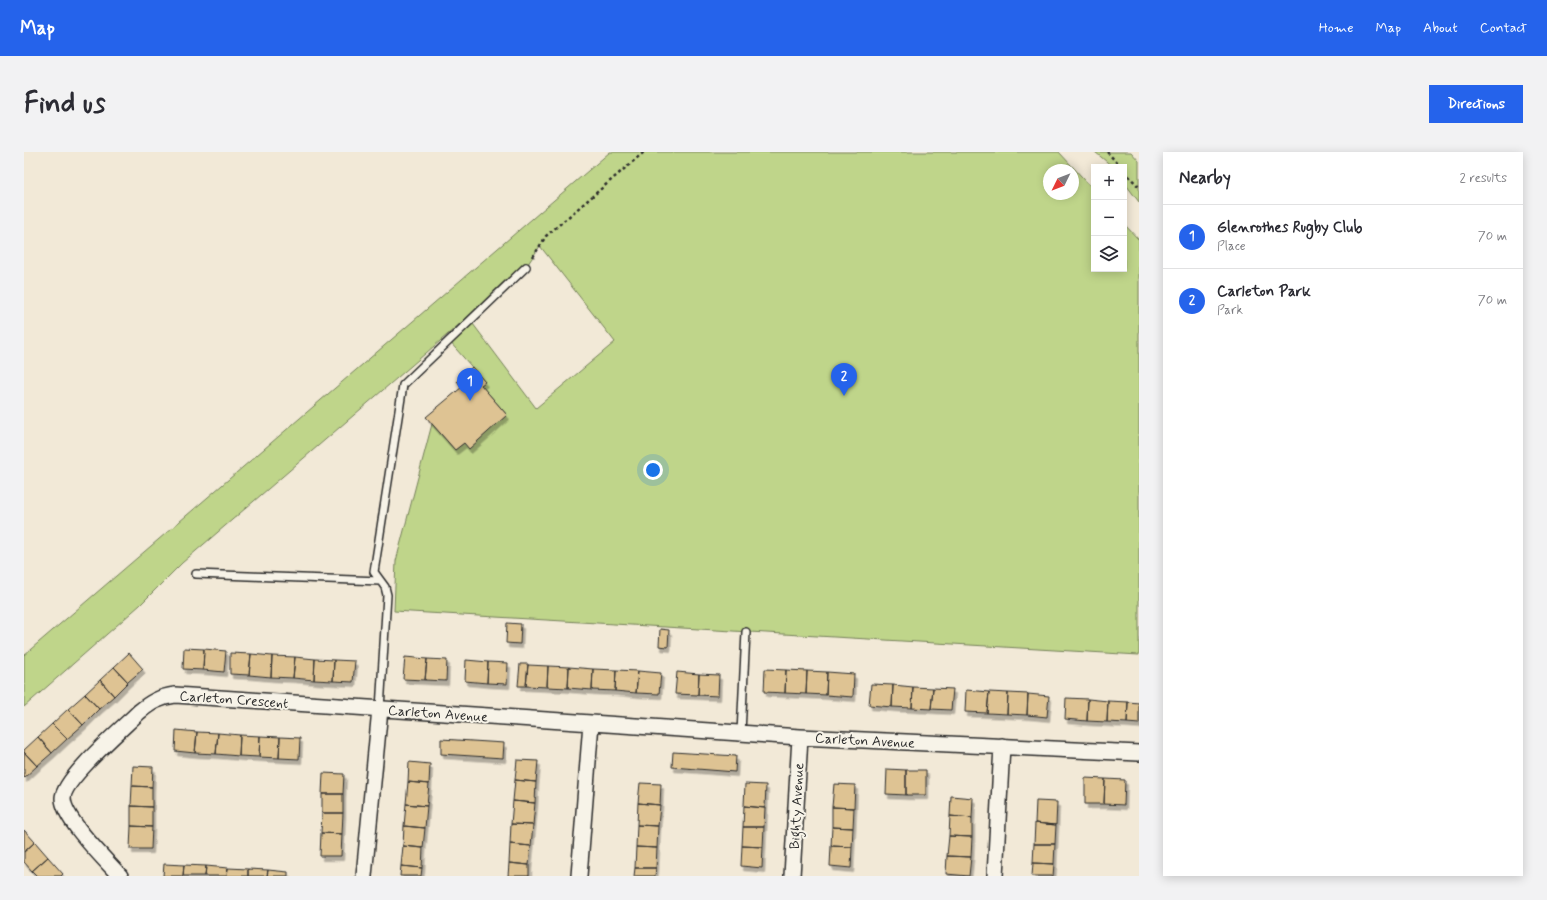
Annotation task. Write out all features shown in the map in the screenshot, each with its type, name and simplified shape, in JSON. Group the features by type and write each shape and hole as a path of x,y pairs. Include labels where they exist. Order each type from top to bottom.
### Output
{"street":[{"name":"Carleton Crescent","path":"120,876 76,826 68,812 63,798 68,783 149,704 161,697 175,694 380,709"},
{"name":"Carleton Avenue","path":"364,876 380,709 800,737 1139,753"},
{"path":"579,876 591,723"},
{"name":"Bighty Avenue","path":"792,876 800,737"},
{"path":"995,876 1002,746"}],"lane":[{"path":"380,709 387,595 385,587 374,572 403,385 526,266"},
{"path":"196,574 380,581"},
{"path":"741,732 746,632"}],"path":[{"path":"526,266 546,236 644,152"},
{"path":"1108,152 1118,164"},
{"path":"1127,174 1139,188"}],"green space":[{"path":"610,152 1059,152 1070,164 1043,164 1043,200 1079,200 1079,174 1091,187 1091,272 1127,272 1127,227 1139,240 1139,655 394,611 396,561 432,424 455,450 464,443 469,448 507,415 481,385 485,382 449,341 470,320 536,408 615,342 540,246 526,267 182,563 140,605 24,707 24,655"},
{"path":"1095,152 1131,152 1139,161 1139,202 1127,186 1127,164 1109,164"}],"building":[{"path":"472,367 485,382 481,385 507,415 469,449 464,443 455,450 426,417 462,387 457,381"},
{"path":"507,623 521,624 520,644 506,643"},
{"path":"660,629 669,630 668,647 659,646"},
{"path":"184,648 204,649 203,670 183,669"},
{"path":"204,649 226,651 224,672 203,670"},
{"path":"129,653 143,669 128,682 114,667"},
{"path":"230,653 251,654 249,675 230,674"},
{"path":"251,654 272,656 271,677 249,675"},
{"path":"272,656 295,657 293,678 271,677"},
{"path":"295,657 315,659 314,680 293,678"},
{"path":"405,657 427,659 425,680 403,679"},
{"path":"315,659 334,660 333,681 314,680"},
{"path":"427,659 447,660 446,681 425,680"},
{"path":"334,660 355,661 353,682 333,681"},
{"path":"466,660 488,662 487,683 465,681"},
{"path":"488,662 508,663 507,684 487,683"},
{"path":"520,664 528,664 526,686 518,686"},
{"path":"528,665 548,666 547,687 526,686"},
{"path":"548,666 569,667 568,688 547,687"},
{"path":"114,667 128,682 114,696 100,680"},
{"path":"569,667 593,669 592,690 568,688"},
{"path":"593,669 616,670 615,691 592,690"},
{"path":"765,669 786,670 785,693 764,692"},
{"path":"616,670 638,671 636,693 615,691"},
{"path":"786,670 807,671 806,694 785,693"},
{"path":"638,671 661,673 659,694 636,693"},
{"path":"807,671 827,672 826,695 806,694"},
{"path":"677,672 699,674 698,695 675,694"},
{"path":"827,672 854,674 853,697 826,695"},
{"path":"699,674 719,675 718,696 698,695"},
{"path":"100,680 114,696 99,709 85,694"},
{"path":"871,684 893,685 892,707 869,705"},
{"path":"893,685 913,687 912,708 892,707"},
{"path":"913,687 933,688 931,709 912,708"},
{"path":"933,688 953,689 951,710 931,709"},
{"path":"966,690 989,692 987,713 965,712"},
{"path":"989,692 1008,693 1007,714 987,713"},
{"path":"1008,693 1028,694 1027,715 1007,714"},
{"path":"85,694 99,709 83,725 68,709"},
{"path":"1028,694 1049,696 1047,717 1027,715"},
{"path":"1066,698 1088,699 1087,721 1065,719"},
{"path":"1088,699 1108,701 1107,722 1087,721"},
{"path":"1108,701 1128,702 1127,723 1107,722"},
{"path":"1128,702 1139,703 1139,724 1127,723"},
{"path":"68,709 83,725 67,739 52,724"},
{"path":"52,724 67,739 52,753 38,737"},
{"path":"176,730 197,732 195,753 175,751"},
{"path":"197,732 218,733 216,754 195,753"},
{"path":"218,733 240,735 239,756 216,754"},
{"path":"240,735 260,736 259,757 239,756"},
{"path":"260,736 280,737 279,758 259,757"},
{"path":"38,737 52,753 37,766 24,752 24,750"},
{"path":"280,737 300,738 299,759 279,758"},
{"path":"441,739 504,743 503,758 441,754"},
{"path":"24,752 37,766 24,778"},
{"path":"673,752 736,756 735,772 672,767"},
{"path":"517,760 538,761 536,782 515,780"},
{"path":"409,762 430,764 429,784 408,782"},
{"path":"133,766 153,767 152,787 132,786"},
{"path":"887,769 906,770 906,795 886,794"},
{"path":"906,770 926,770 926,795 906,795"},
{"path":"323,773 344,774 343,794 322,794"},
{"path":"1085,778 1105,779 1104,804 1085,804"},
{"path":"1105,779 1125,780 1124,805 1104,804"},
{"path":"515,780 536,782 535,803 513,801"},
{"path":"408,782 429,784 427,806 406,804"},
{"path":"640,783 661,784 660,805 638,803"},
{"path":"745,784 766,785 765,808 744,806"},
{"path":"834,784 855,785 854,808 832,807"},
{"path":"132,786 152,787 152,807 131,806"},
{"path":"322,794 343,794 343,813 322,813"},
{"path":"951,796 973,798 972,818 950,816"},
{"path":"513,801 535,803 533,825 511,824"},
{"path":"1036,801 1057,802 1056,825 1035,823"},
{"path":"638,803 660,805 658,826 637,825"},
{"path":"406,804 427,806 425,828 404,826"},
{"path":"131,806 152,807 152,827 131,826"},
{"path":"744,806 765,808 764,827 743,827"},
{"path":"832,807 854,808 853,828 832,827"},
{"path":"322,813 343,813 342,834 321,833"},
{"path":"950,816 972,818 972,837 949,836"},
{"path":"1035,823 1056,825 1055,844 1034,844"},
{"path":"511,824 533,825 531,846 510,844"},
{"path":"637,825 658,826 657,848 636,847"},
{"path":"131,826 152,827 151,849 130,849"},
{"path":"404,826 425,828 423,848 403,846"},
{"path":"743,827 764,827 763,847 742,846"},
{"path":"832,827 853,828 852,847 831,846"},
{"path":"24,830 35,842 24,852"},
{"path":"321,833 342,834 341,856 320,856"},
{"path":"949,836 972,837 971,857 947,856"},
{"path":"35,842 48,857 32,871 24,862 24,852"},
{"path":"510,844 531,846 529,865 509,863"},
{"path":"1034,844 1055,844 1054,864 1033,863"},
{"path":"403,846 423,848 422,868 401,866"},
{"path":"742,846 763,847 762,868 741,866"},
{"path":"831,846 852,847 851,868 830,866"},
{"path":"636,847 657,848 656,868 635,868"},
{"path":"947,856 971,857 969,876 946,874"},
{"path":"48,857 63,874 61,876 37,876 32,871"},
{"path":"509,863 529,865 529,876 508,876"},
{"path":"1033,863 1054,864 1053,876 1032,876"},
{"path":"164,864 184,865 183,876 163,876"},
{"path":"184,865 206,866 205,876 183,876"},
{"path":"206,866 228,868 227,876 205,876"},
{"path":"401,866 422,868 421,876 400,876"},
{"path":"228,868 248,869 248,876 227,876"},
{"path":"635,868 656,868 655,876 634,876"},
{"path":"248,869 268,870 267,876 248,876"},
{"path":"268,870 288,872 288,876 267,876"}],"place":[{"name":"Carleton Park","path":"844,396"},
{"name":"Glenrothes Rugby Club","path":"470,401"}]}
